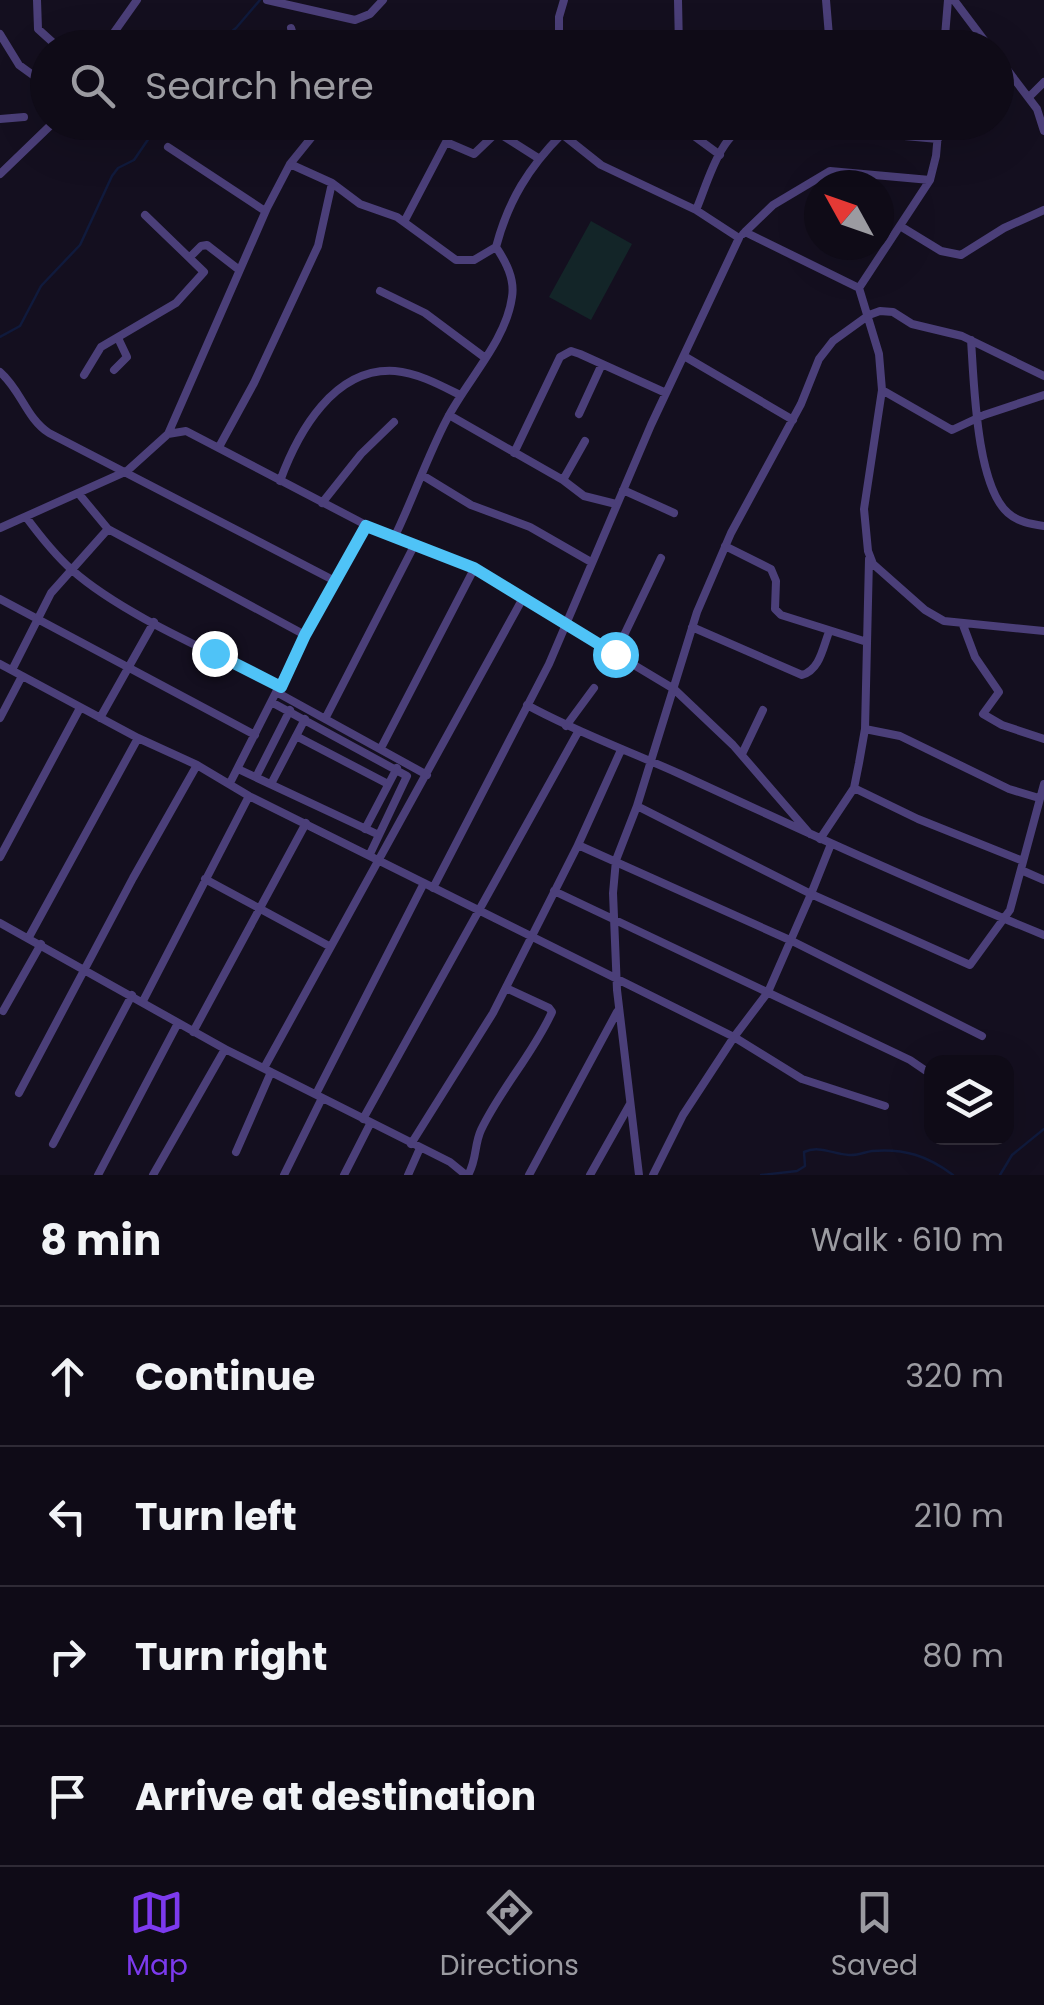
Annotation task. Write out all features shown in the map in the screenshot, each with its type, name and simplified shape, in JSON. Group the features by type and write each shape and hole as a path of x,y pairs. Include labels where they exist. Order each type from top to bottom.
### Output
{"street":[{"path":"37,0 40,30"},
{"path":"115,30 136,0"},
{"path":"267,0 355,20 370,14 383,0"},
{"path":"561,30 564,0"},
{"path":"678,0 679,30"},
{"path":"826,0 828,30"},
{"path":"947,30 951,0"},
{"path":"951,0 975,30"},
{"path":"0,34 19,65 30,73"},
{"path":"1014,78 1029,97 1044,131"},
{"path":"1029,97 1044,82"},
{"path":"0,119 24,118"},
{"path":"0,174 35,140"},
{"path":"2,523 26,517 127,471 168,434 265,211 290,164 309,140"},
{"path":"404,222 446,142 474,154 489,140"},
{"path":"510,140 538,158"},
{"path":"290,164 332,182 360,204 389,212 461,261 474,260 496,247 516,193 538,158 556,140"},
{"path":"570,140 601,165 859,288 879,354 882,390 864,509 870,558 865,729 854,788 820,839"},
{"path":"700,140 720,155"},
{"path":"696,210 730,140"},
{"path":"859,288 930,180 938,140"},
{"path":"168,147 265,211"},
{"path":"433,888 527,705 666,393 742,235 773,205 830,171 930,180"},
{"path":"219,447 254,383 318,246 332,182"},
{"path":"900,226 941,250 961,255 1004,228 1044,210"},
{"path":"84,375 101,347 166,309 205,271 145,215"},
{"path":"190,257 207,245 238,270"},
{"path":"394,538 448,415 502,326 513,296 510,273 496,247"},
{"path":"380,290 425,313 484,357"},
{"path":"639,1175 618,1008 612,893 616,860 637,806 692,627 725,546 826,350 868,315 892,312 912,324 971,340 1044,376"},
{"path":"114,370 126,357 118,338"},
{"path":"971,340 976,419 987,471 1001,506 1019,521 1044,526"},
{"path":"514,453 560,356 571,352 666,393"},
{"path":"684,356 793,420"},
{"path":"579,414 602,364"},
{"path":"0,372 17,389 41,428 335,581"},
{"path":"280,481 303,429 318,409 356,378 402,372 460,395"},
{"path":"882,390 948,430 1044,395"},
{"path":"448,415 592,500 616,504"},
{"path":"322,503 361,454 394,422"},
{"path":"168,434 186,430 366,526 474,568 674,689 742,754 810,834"},
{"path":"563,480 585,441"},
{"path":"422,475 471,505 530,527 591,562"},
{"path":"623,490 674,513"},
{"path":"79,494 108,529 305,635"},
{"path":"26,517 71,570 106,595 427,775"},
{"path":"230,783 366,526"},
{"path":"12,670 51,593 108,529"},
{"path":"325,719 414,546"},
{"path":"725,546 771,569 776,581 778,613 867,642"},
{"path":"615,654 661,558"},
{"path":"870,558 877,571 924,610 944,621 1044,630"},
{"path":"381,748 474,568"},
{"path":"236,1152 268,1070 329,946 381,859 523,598"},
{"path":"0,599 256,734"},
{"path":"100,718 154,622"},
{"path":"963,625 975,657 999,692 983,714 1044,739"},
{"path":"692,627 802,675 810,673 817,664 829,632"},
{"path":"0,664 197,765 248,796 734,1037 802,1080 885,1106"},
{"path":"0,718 22,676"},
{"path":"566,726 594,688"},
{"path":"272,703 404,772 406,780 370,854"},
{"path":"527,705 578,732 1044,935"},
{"path":"0,857 80,708"},
{"path":"256,778 290,710"},
{"path":"742,754 764,710"},
{"path":"271,784 305,718"},
{"path":"865,729 900,736 994,782 1039,798"},
{"path":"344,1175 366,1122 578,732"},
{"path":"296,736 388,784"},
{"path":"29,937 138,738"},
{"path":"408,1175 416,1146 506,988 621,750"},
{"path":"18,1093 197,765"},
{"path":"365,829 397,768"},
{"path":"238,769 378,836"},
{"path":"637,806 811,894 966,966 974,962 1005,919 1044,784"},
{"path":"854,788 1022,865 1044,880"},
{"path":"143,1001 248,796"},
{"path":"193,1032 306,823"},
{"path":"653,1175 669,1138 768,992 831,844"},
{"path":"578,845 792,941 982,1036"},
{"path":"205,879 329,946"},
{"path":"284,1175 424,882"},
{"path":"554,892 910,1060 924,1070"},
{"path":"0,923 193,1032 454,1164 467,1175 477,1157 480,1131 552,1012 506,988"},
{"path":"4,1011 41,944"},
{"path":"52,1144 132,996"},
{"path":"529,1175 618,1008"},
{"path":"98,1175 178,1023"},
{"path":"153,1175 225,1049"},
{"path":"590,1175 630,1104"}],"shaded area":[{"path":"591,221 632,244 591,320 549,297"}],"waterway":[{"path":"234,30 260,0"},
{"path":"0,337 20,326 41,286 80,245 112,176 134,160 148,140"},
{"path":"1000,1175 1012,1155 1044,1129"},
{"path":"761,1175 797,1171 805,1166 804,1152 815,1149 852,1155 884,1150 905,1152 925,1158 953,1175"}],"route":[{"path":"214,653 281,687 305,635 366,526 474,568 615,654"}]}
